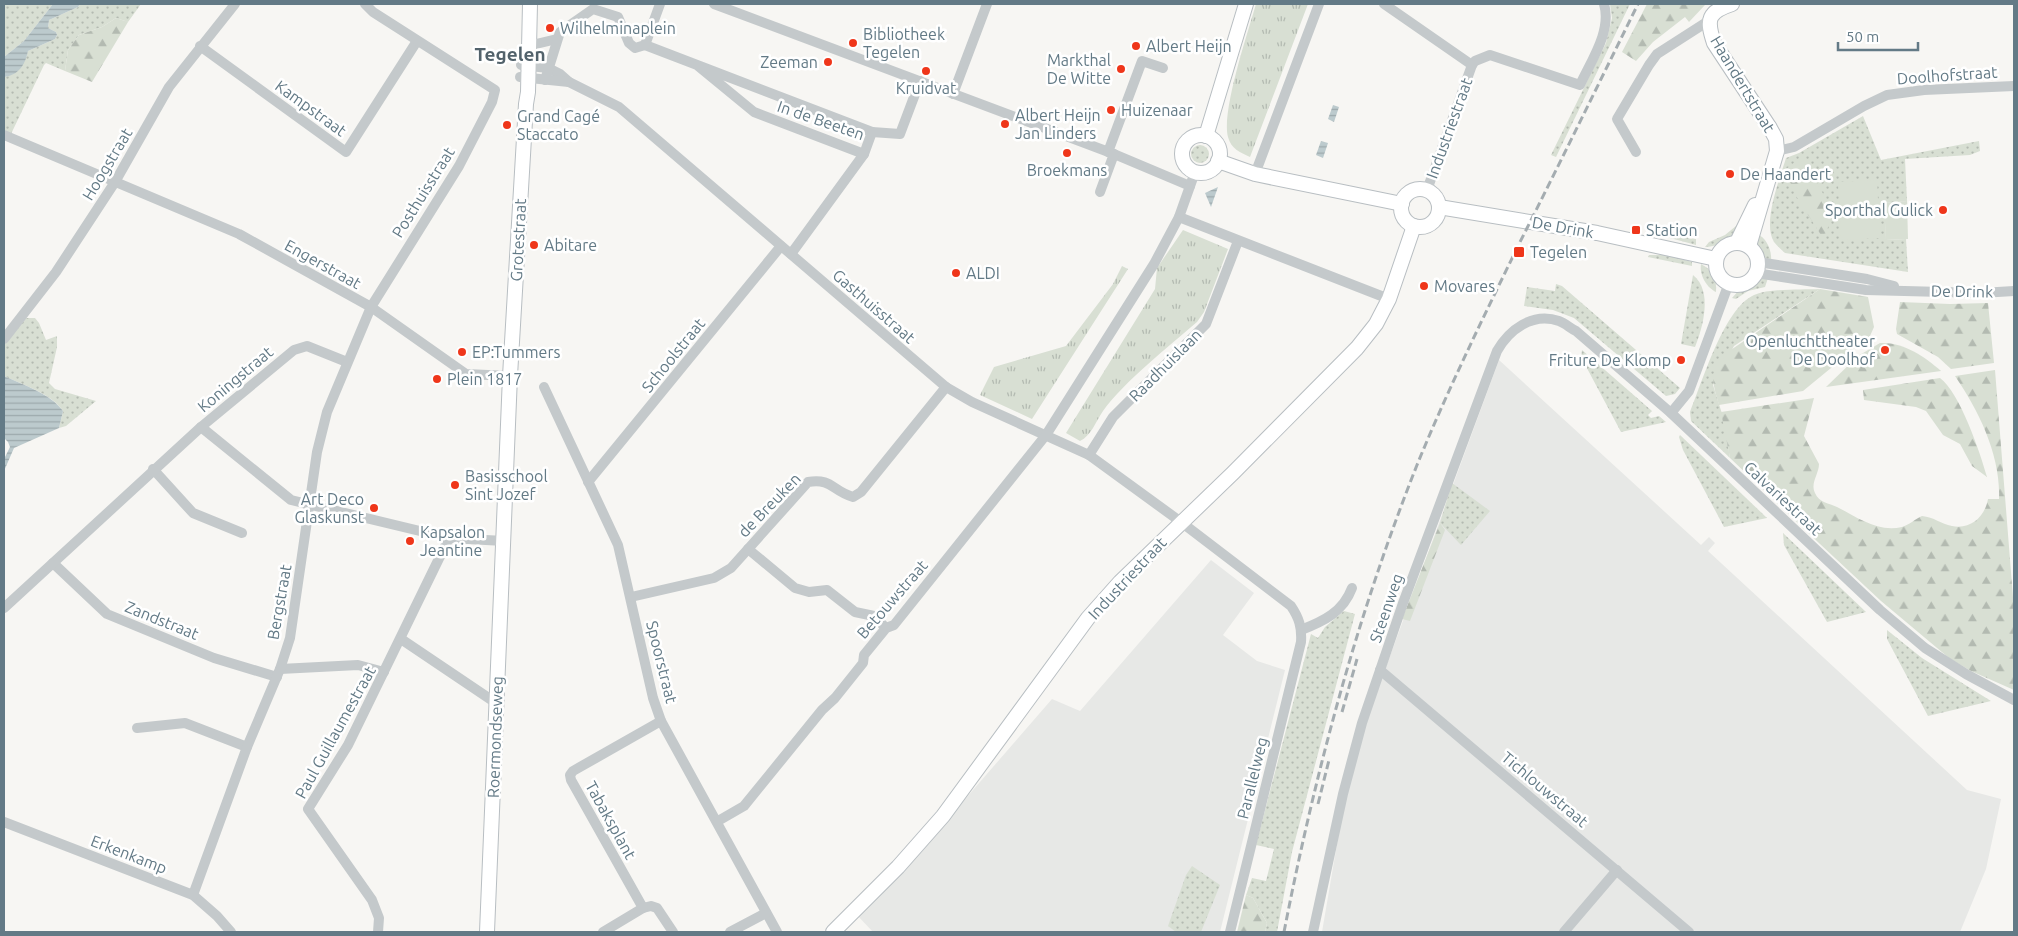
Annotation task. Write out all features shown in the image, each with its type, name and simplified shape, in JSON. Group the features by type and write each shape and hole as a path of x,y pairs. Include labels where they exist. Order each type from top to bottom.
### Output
{"street":[{"name":"Hoogstraat","path":"4,339 56,272 115,182 169,87 200,46 236,4"},
{"path":"365,4 373,12 417,40"},
{"name":"Grotestraat","path":"504,541 510,376 526,104 522,4"},
{"name":"Grotestraat","path":"524,71 530,4"},
{"path":"545,80 560,32 594,6 618,17 629,43 635,48 645,45 660,4"},
{"path":"714,4 1111,153 1190,186"},
{"path":"953,94 987,4"},
{"path":"1206,136 1246,4"},
{"path":"1255,174 1319,4"},
{"path":"1384,4 1472,65 1475,61 1490,55 1580,85 1604,34 1606,9 1604,4"},
{"path":"1710,20 1713,12 1732,4"},
{"name":"Haandertstraat","path":"1710,20 1710,29 1714,43 1776,139 1777,151 1770,175 1743,244"},
{"name":"Haandertstraat","path":"1636,152 1617,119 1649,65 1658,54 1710,20"},
{"name":"Kampstraat","path":"200,46 346,152 417,40"},
{"name":"Posthuisstraat","path":"371,307 459,166 492,102 495,90 417,40"},
{"path":"536,44 557,40"},
{"name":"In de Beeten","path":"645,45 872,132 864,154 754,112 698,66"},
{"path":"1100,192 1142,61 1163,68"},
{"name":"Industriestraat","path":"1427,190 1472,65"},
{"name":"Gasthuisstraat","path":"524,71 548,68 560,74 569,82 619,107 946,387 972,402 1089,455 1181,522"},
{"name":"Gasthuisstraat","path":"524,71 545,80 569,82"},
{"path":"872,132 900,134 920,81"},
{"name":"Doolhofstraat","path":"1777,151 1794,147 1864,106 1887,95 1924,90 2014,86"},
{"name":"Engerstraat","path":"4,135 239,234 371,307 466,374 510,376"},
{"path":"1206,136 1218,147 1218,161 1209,171 1195,172 1188,168 1184,162 1183,149 1190,139 1206,136"},
{"path":"792,254 864,154"},
{"path":"1218,161 1255,174 1402,204"},
{"path":"1046,435 1154,264 1179,217 1195,172"},
{"path":"1427,190 1436,198 1439,208 1437,217 1423,227 1414,226 1404,217 1402,204 1410,192 1427,190"},
{"name":"De Drink","path":"1439,208 1597,233 1716,259"},
{"path":"1179,217 1389,299"},
{"name":"Industriestraat","path":"832,932 898,867 943,816 1088,618 1120,582 1233,473 1357,348 1376,324 1389,299 1414,226"},
{"name":"Raadhuislaan","path":"1089,455 1113,417 1206,324 1238,241"},
{"path":"1743,244 1755,253 1757,267 1745,283 1730,283 1718,274 1716,259 1724,247 1743,244"},
{"name":"Schoolstraat","path":"588,482 781,246"},
{"name":"De Drink","path":"1757,267 1866,290 1981,293 2014,291"},
{"path":"1671,413 1689,391 1730,283"},
{"name":"Bergstraat","path":"192,895 247,747 279,673 290,638 317,452 327,412 371,307"},
{"name":"Calvariestraat","path":"1535,321 1558,321 1576,331 1671,413 1880,610 1925,648 1966,674 2014,700"},
{"name":"Steenweg","path":"1313,932 1343,794 1362,724 1403,603 1497,351 1504,339 1513,330 1522,324 1535,321"},
{"name":"Koningstraat","path":"4,608 154,469 294,350 307,346 347,362"},
{"name":"Spoorstraat","path":"544,387 618,545 653,698 662,721 777,932"},
{"name":"de Breuken","path":"630,597 714,578 731,568 808,482 820,480 829,483 843,494 853,497 861,492 946,387"},
{"path":"202,427 291,500 449,538 504,541"},
{"name":"Betouwstraat","path":"718,821 744,806 822,710 841,692 863,663 864,655 886,628 894,625 1046,435"},
{"path":"154,469 193,513 242,533"},
{"path":"1181,522 1291,606 1299,617 1301,630 1323,621 1337,612 1348,598 1352,588"},
{"name":"Paul Guillaumestraat","path":"378,932 379,918 372,900 308,809 348,745 449,538"},
{"name":"Roermondseweg","path":"487,932 504,541"},
{"path":"748,549 795,588 809,592 827,590 855,612 874,616 886,628"},
{"name":"Zandstraat","path":"53,563 107,614 214,658 279,673 358,665 384,672"},
{"name":"Parallelweg","path":"1230,932 1298,652 1301,630"},
{"path":"401,639 462,682 496,703"},
{"name":"Tichlouwstraat","path":"1380,670 1689,932"},
{"name":"Tabaksplant","path":"643,908 571,780 570,775 573,771 662,721"},
{"path":"137,728 185,724 247,747"},
{"name":"Erkenkamp","path":"4,822 192,895 217,916 231,932"},
{"path":"1564,932 1617,870"},
{"path":"602,932 643,908 651,906 657,908 672,932"},
{"path":"730,932 766,913"}],"shaded area":[{"path":"53,4 80,4 78,7 49,20 48,28 56,32 55,39 28,51 25,61 17,72 4,77 4,57 24,41"},
{"path":"1333,105 1339,107 1334,122 1328,119"},
{"path":"1321,141 1328,143 1323,158 1316,155"},
{"path":"1218,187 1211,207 1205,193"},
{"path":"1499,360 1701,545 1709,537 1715,543 1708,551 1967,790 2001,799 1986,869 1960,932 1322,932 1351,762"},
{"path":"4,376 44,394 63,411 59,428 14,448 4,471 4,459 10,447 4,438"},
{"path":"1211,560 1254,593 1223,635 1257,661 1285,670 1220,932 873,932 856,914 901,873 1052,699 1080,711"}],"green space":[{"path":"4,4 53,4 24,41 4,57"},
{"path":"80,4 141,4 128,22 116,18 102,27 79,35 68,50 65,71 46,63 11,134 4,131 4,77 13,74 20,68 28,51 55,39 56,32 48,28 49,20 78,7"},
{"path":"1256,4 1308,4 1250,157 1236,150 1231,144 1227,125 1228,110 1236,72"},
{"path":"1610,4 1630,4 1556,157 1551,155 1606,43 1612,18"},
{"path":"1647,4 1705,5 1689,22 1685,17 1653,42 1636,61 1622,52"},
{"path":"116,18 128,22 92,82 65,71 68,50 79,35 102,27"},
{"path":"1863,116 1881,160 1979,141 1980,151 1970,155 1905,159 1907,201 1885,203 1886,240 1906,239 1908,272 1785,253 1774,242 1771,234 1770,224 1773,200 1786,158 1799,153"},
{"path":"1200,145 1206,148 1209,154 1206,160 1200,163 1194,160 1191,154 1194,148"},
{"path":"1803,158 1831,208 1827,233 1821,235 1796,196 1785,170"},
{"path":"1877,180 1880,238 1841,240 1838,182"},
{"path":"1907,201 1908,239 1886,240 1884,203"},
{"path":"1736,226 1740,228 1730,238 1720,244 1705,247 1709,242 1725,235"},
{"path":"1183,230 1228,249 1204,312 1197,322 1123,388 1103,411 1090,432 1080,441 1066,433 1155,289 1157,268"},
{"path":"1660,233 1696,239 1696,245 1659,235"},
{"path":"1757,234 1764,238 1768,245 1771,261 1760,254 1756,243"},
{"path":"1649,255 1667,255 1692,262 1692,266 1648,257"},
{"path":"1701,264 1709,269 1713,276 1716,283 1716,292 1704,281"},
{"path":"1122,266 1128,269 1032,419 980,395 994,367 1066,346 1113,284"},
{"path":"1693,275 1703,290 1705,300 1701,330 1695,347 1681,344"},
{"path":"1761,278 1768,278 1765,287 1748,291 1736,299 1732,298 1740,289"},
{"path":"1556,284 1562,286 1680,388 1675,394 1666,396 1574,318 1553,310 1524,306 1527,287 1555,291"},
{"path":"1820,289 1734,346 1713,385 1724,420 1730,458 1691,421 1690,412 1724,330 1743,303 1754,295 1777,290"},
{"path":"1820,289 1868,297 1874,327 1870,336 1803,391 1719,405 1713,380 1715,369 1722,356"},
{"path":"1900,302 1988,303 1994,363 1951,369 1938,357 1897,334"},
{"path":"26,318 35,318 46,340 57,336 57,347 49,383 55,389 96,401 66,426 59,428 63,411 51,399 4,376 4,345"},
{"path":"1880,343 1905,347 1928,360 1941,371 1826,387 1858,356"},
{"path":"1582,350 1652,411 1648,415 1651,418 1659,416 1666,422 1621,432 1581,357"},
{"path":"1995,370 2014,610 2014,690 1971,671 1949,658 1881,601 1820,544 1730,458 1721,412 1814,398 1804,436 1819,464 1814,489 1819,499 1868,523 1885,528 1902,527 1922,516 1959,527 1971,524 1976,520 1984,511 1988,499 1999,499 1999,483 1987,434 1955,376"},
{"path":"1940,378 1955,396 1962,409 1980,453 1987,477 1972,466 1960,444 1943,435 1926,411 1916,407 1864,400 1863,390"},
{"path":"1680,435 1767,518 1724,527 1683,450"},
{"path":"1452,483 1490,511 1461,545 1440,523"},
{"path":"1440,523 1445,530 1410,621 1402,619"},
{"path":"1783,533 1866,612 1827,622 1784,545"},
{"path":"1344,611 1355,614 1292,852 1277,932 1265,932 1267,923 1253,898 1246,895 1252,878 1266,881 1274,849 1256,845 1311,634 1318,638 1325,627"},
{"path":"1887,630 1922,658 1991,701 1928,716 1887,639"},
{"path":"1192,866 1220,885 1201,932 1176,932 1168,926 1186,875"},
{"path":"1246,895 1253,898 1267,923 1265,932 1237,932"}],"railway":[{"path":"1284,932 1309,813 1324,754 1357,637 1395,522 1441,408 1520,242 1638,4"},
{"path":"1342,712 1357,659"},
{"path":"1318,804 1329,760"}],"place":[{"name":"Wilhelminaplein","path":"550,28"},
{"name":"Bibliotheek Tegelen","path":"853,43"},
{"name":"Albert Heijn","path":"1136,46"},
{"name":"Zeeman","path":"828,62"},
{"name":"Markthal De Witte","path":"1121,69"},
{"name":"Kruidvat","path":"926,71"},
{"name":"Huizenaar","path":"1111,110"},
{"name":"Albert Heijn Jan Linders","path":"1005,124"},
{"name":"Grand Cagé Staccato","path":"507,125"},
{"name":"Broekmans","path":"1067,153"},
{"name":"De Haandert","path":"1730,174"},
{"name":"Sporthal Gulick","path":"1943,210"},
{"name":"Station","path":"1636,230"},
{"name":"Abitare","path":"534,245"},
{"name":"Tegelen","path":"1519,252"},
{"name":"ALDI","path":"956,273"},
{"name":"Movares","path":"1424,286"},
{"name":"Openluchttheater De Doolhof","path":"1885,350"},
{"name":"EP:Tummers","path":"462,352"},
{"name":"Friture De Klomp","path":"1681,360"},
{"name":"Plein 1817","path":"437,379"},
{"name":"Basisschool Sint Jozef","path":"455,485"},
{"name":"Art Deco Glaskunst","path":"374,508"},
{"name":"Kapsalon Jeantine","path":"410,541"}],"district":[{"name":"Tegelen","path":"510,54"}]}
